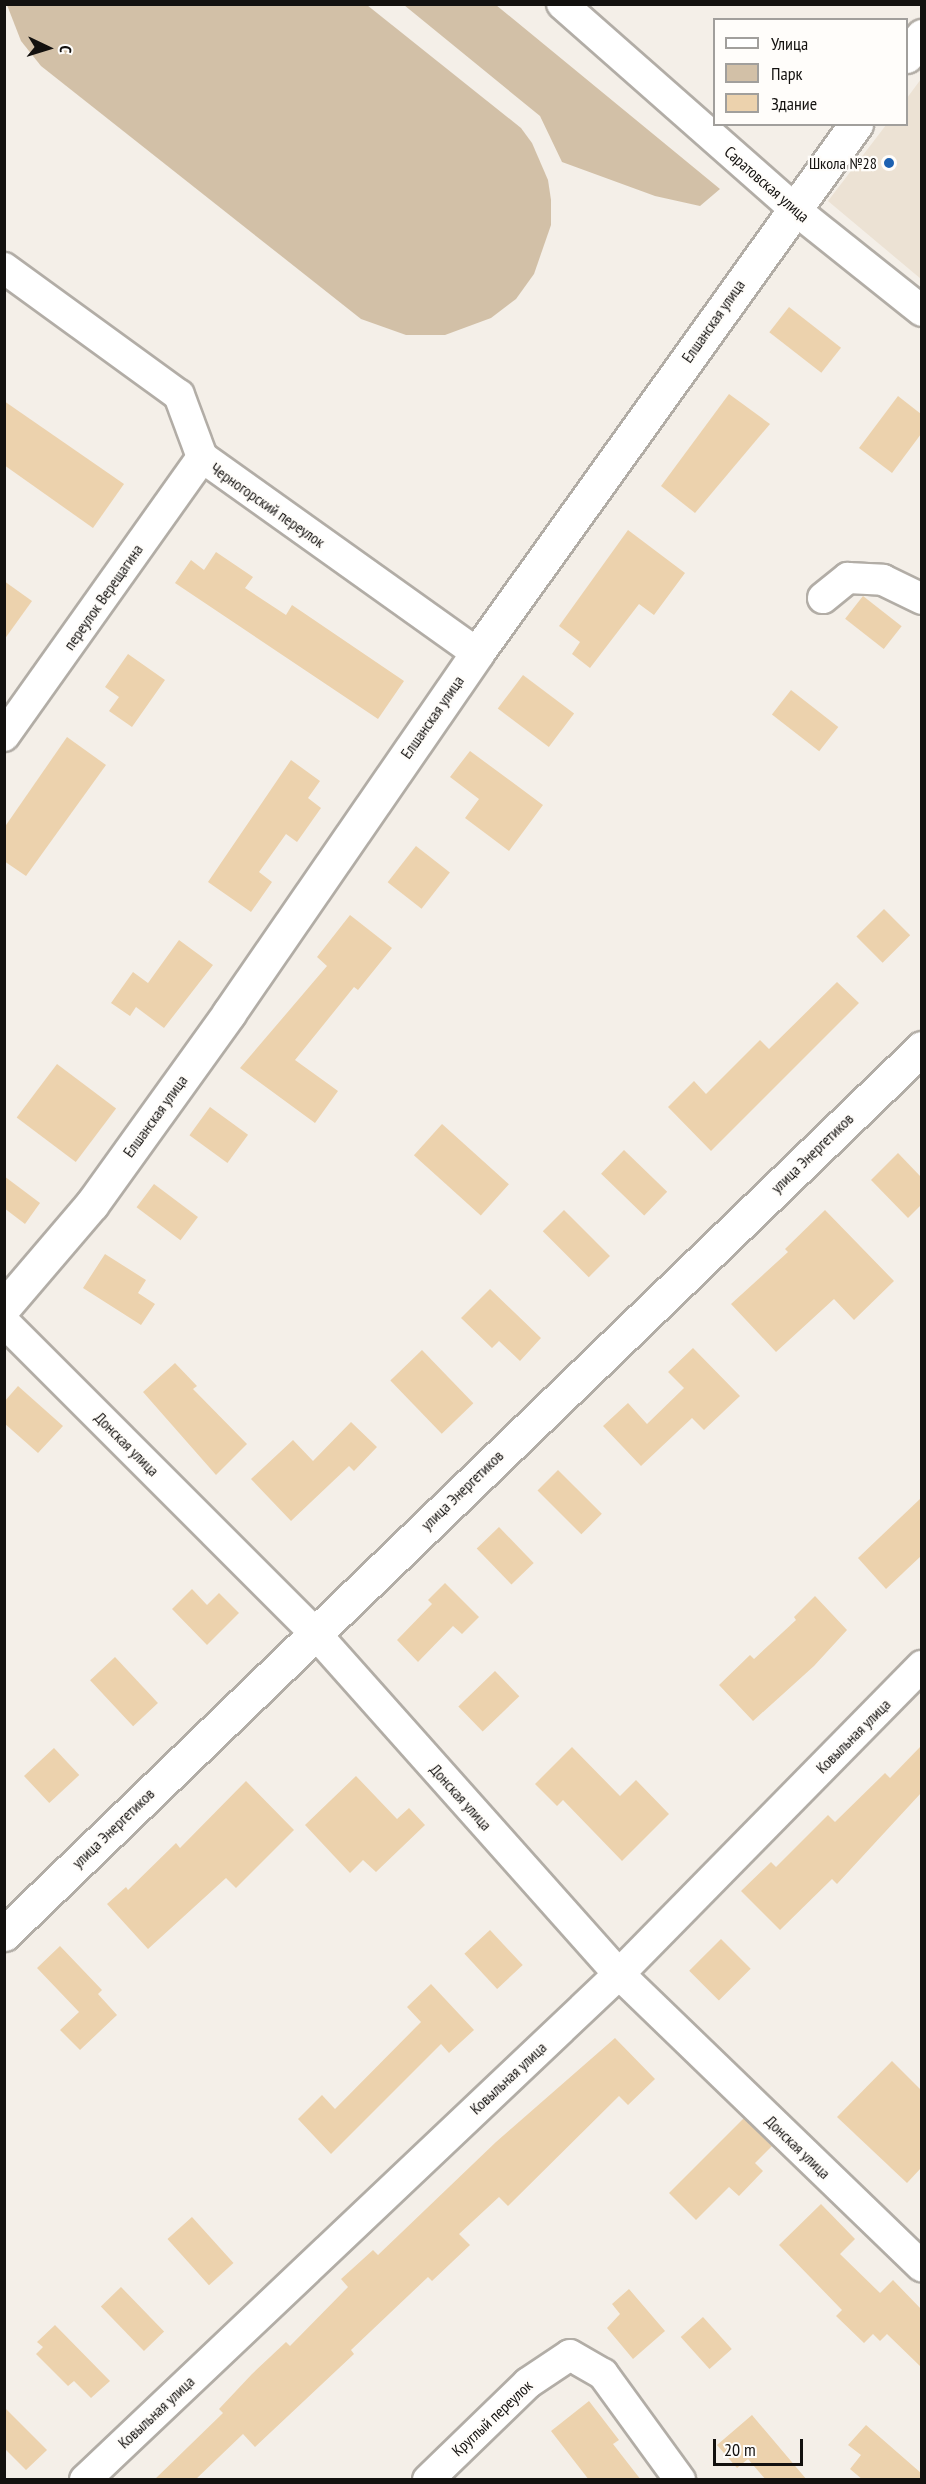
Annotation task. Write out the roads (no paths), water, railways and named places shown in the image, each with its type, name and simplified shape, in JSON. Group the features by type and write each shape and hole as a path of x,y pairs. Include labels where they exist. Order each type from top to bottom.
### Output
{"main road":[{"path":"908,53 921,36"},
{"name":"Елшанская улица","path":"4,1307 92,1204 477,653 793,208 854,126"},
{"name":"улица Энергетиков","path":"4,1934 921,1048"}],"street":[{"name":"Саратовская улица","path":"562,4 793,208 921,311"},
{"name":"Черногорский переулок","path":"4,268 179,396 202,458 477,653"},
{"name":"переулок Верещагина","path":"4,736 202,458"},
{"path":"823,598 848,578 883,580 921,599"},
{"name":"Донская улица","path":"4,1322 314,1632 619,1974 921,2267"},
{"name":"Ковыльная улица","path":"85,2480 619,1974 921,1666"},
{"name":"Круглый переулок","path":"428,2480 528,2383 570,2355 603,2374 680,2480"}],"place":[{"name":"Школа №28","path":"889,163"}]}
